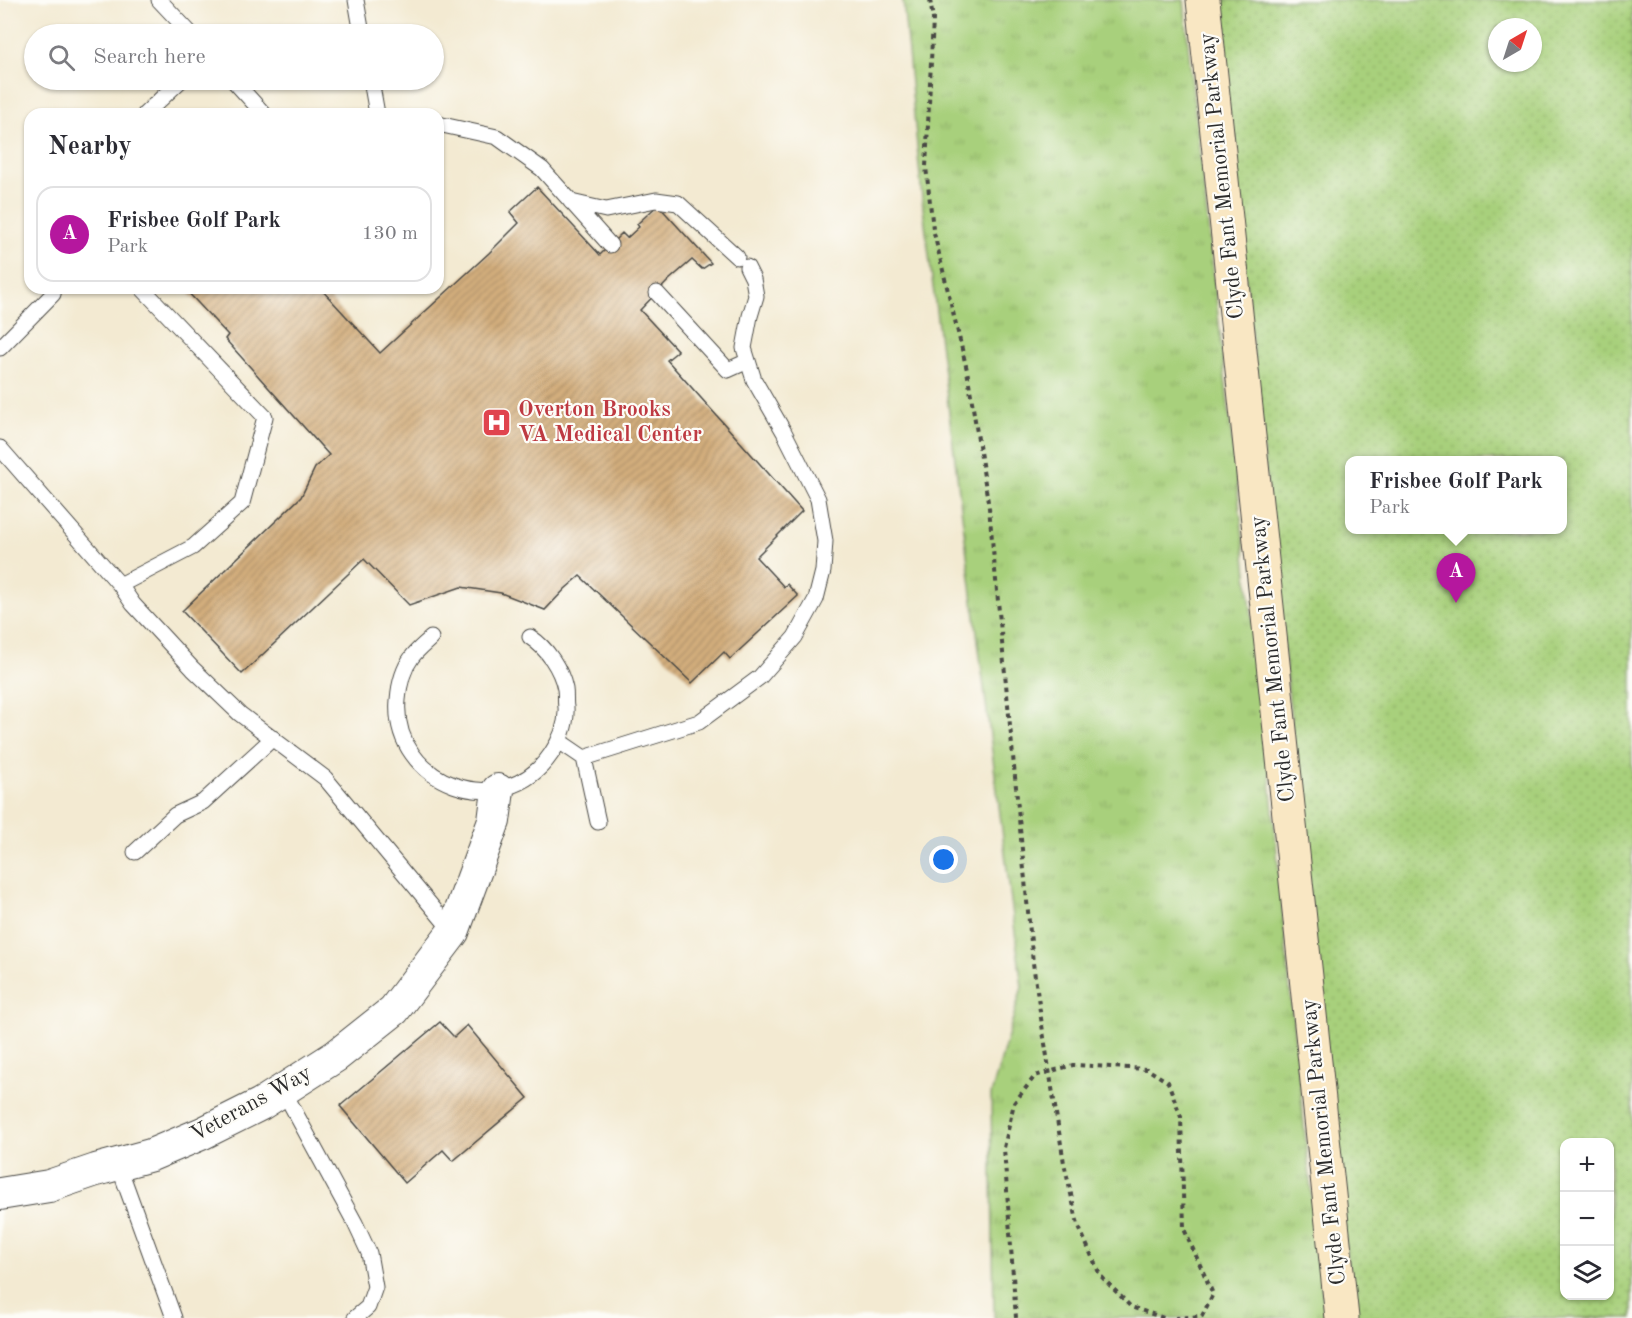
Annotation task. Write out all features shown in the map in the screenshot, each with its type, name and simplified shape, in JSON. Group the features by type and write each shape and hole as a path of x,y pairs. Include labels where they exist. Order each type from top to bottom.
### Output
{"main road":[{"name":"Clyde Fant Memorial Parkway","path":"1203,0 1342,1318"}],"street":[{"name":"Veterans Way","path":"0,1194 49,1186 151,1155 203,1133 261,1104 336,1056 393,1010 453,932 494,821 498,790"}],"lane":[{"path":"159,0 182,24"},
{"path":"356,0 360,24"},
{"path":"151,108 170,90"},
{"path":"241,90 258,108"},
{"path":"373,90 376,108"},
{"path":"444,125 497,137 542,170 610,245"},
{"path":"571,202 606,210 656,200 678,203 742,262 753,279 756,296 744,348 754,380 818,499 825,541 824,571 816,599 795,637 760,677 699,722 584,758"},
{"path":"657,292 728,370 748,361"},
{"path":"0,348 53,294"},
{"path":"120,585 193,547 242,503 265,417 148,294"},
{"path":"0,448 120,585 133,604 193,669 240,714 325,778 453,932"},
{"path":"431,638 411,658 399,685 397,713 404,741 421,765 444,782 470,790 498,790 523,780 544,764 559,741 566,715 565,688 555,663 530,637"},
{"path":"135,852 175,815 203,802 273,738"},
{"path":"559,741 584,758 598,822"},
{"path":"283,1090 369,1253 375,1287 368,1307 355,1318"},
{"path":"118,1164 174,1318"}],"path":[{"path":"930,0 933,19 926,167 933,230 968,370 989,508 1033,963 1064,1163 1078,1226 1100,1275 1131,1307 1164,1318"},
{"path":"1016,1318 1004,1148 1014,1103 1035,1077 1073,1065 1147,1070 1168,1082 1181,1117 1184,1229 1213,1294 1202,1316 1176,1318"}],"green space":[{"path":"903,0 1184,0 1269,769 1294,1033 1325,1318 994,1318 991,1095 1022,987 923,208"},
{"path":"1217,0 1632,0 1632,1318 1353,1318"}],"building":[{"path":"537,187 600,255 622,233 627,238 639,227 637,224 658,205 711,263 702,269 692,260 640,310 678,351 667,360 802,511 756,557 784,587 787,584 798,596 730,659 724,652 692,683 580,576 545,610 501,593 461,587 409,605 364,559 242,674 182,611 301,497 315,468 329,455 225,339 228,335 190,294 326,294 380,353 519,223 510,212"},
{"path":"440,1022 454,1037 467,1025 528,1098 453,1161 443,1150 405,1183 340,1106"}],"place":[{"name":"Overton Brooks VA Medical Center","path":"497,423"},
{"name":"Frisbee Golf Park","path":"1456,603"}]}
